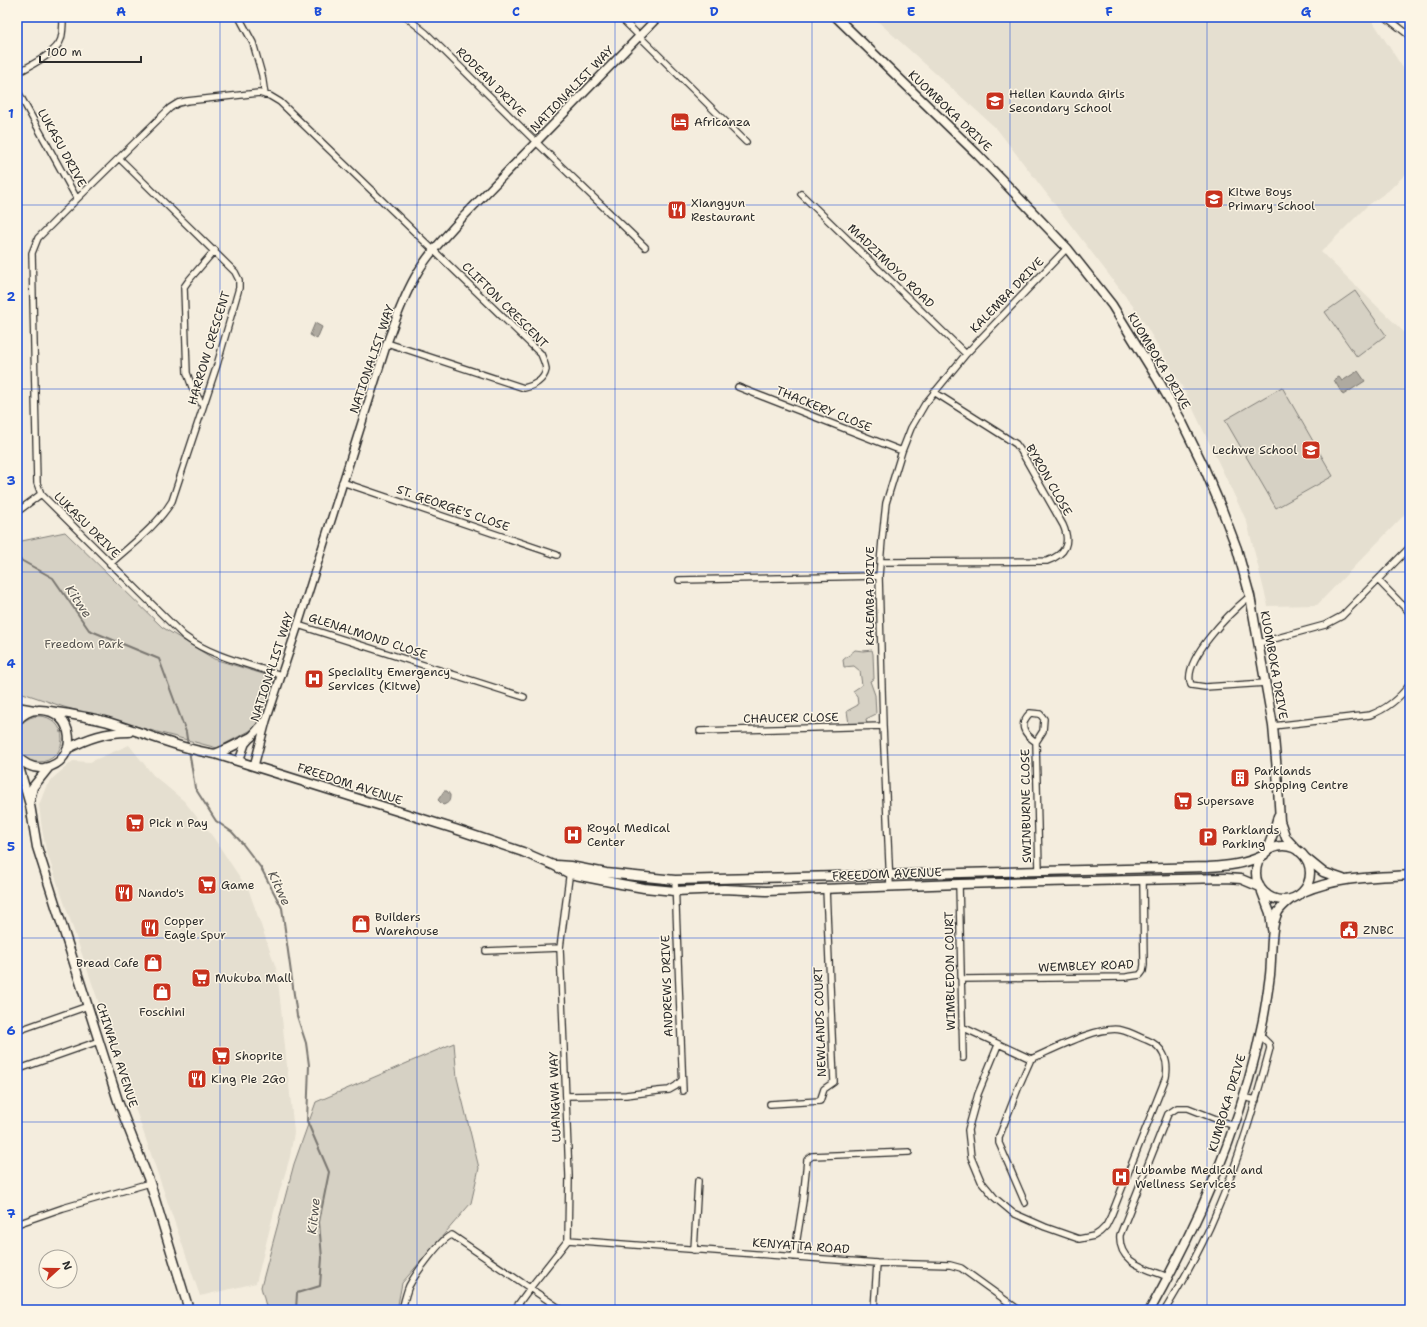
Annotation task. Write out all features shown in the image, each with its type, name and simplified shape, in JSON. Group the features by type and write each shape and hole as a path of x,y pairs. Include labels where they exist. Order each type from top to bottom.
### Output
{"main road":[{"name":"KUOMBOKA DRIVE","path":"836,17 982,159 1067,248 1112,305 1157,378 1203,465 1237,549 1250,596 1273,726 1279,814"},
{"path":"17,707 34,710"},
{"name":"FREEDOM AVENUE","path":"34,710 43,709 95,719 175,745 239,761 455,829 523,852 553,865 621,884 675,891 724,889 766,891 959,884 1226,878 1247,881 1261,888"},
{"path":"17,721 27,712 34,710"},
{"path":"50,711 58,716 68,731 69,740 67,749"},
{"name":"FREEDOM AVENUE","path":"67,749 89,738 104,734 117,732 138,732"},
{"path":"215,754 251,737"},
{"name":"CHIWALA AVENUE","path":"30,805 33,787 49,767 60,760 67,749"},
{"path":"17,756 26,765 41,768 49,767"},
{"name":"CHIWALA AVENUE","path":"17,760 30,805 37,847 119,1104 150,1183 189,1310"},
{"path":"1279,814 1277,824 1265,853 1259,860 1256,875 1261,888 1268,896 1275,899 1291,899 1303,892 1321,885 1345,880 1410,875"},
{"path":"1279,814 1282,830 1286,838 1301,854 1322,872 1345,880"},
{"path":"1265,853 1282,846 1291,848 1301,854 1308,864 1309,879 1303,892"},
{"name":"FREEDOM AVENUE","path":"570,870 675,880 890,875 1227,866 1246,862 1265,853"},
{"path":"1079,881 1120,869"},
{"name":"KUMBOKA DRIVE","path":"1261,888 1270,913 1273,936"},
{"name":"KUMBOKA DRIVE","path":"1150,1310 1168,1277 1212,1185 1234,1126 1259,1034 1270,975 1273,936 1278,913 1291,899"}],"street":[{"path":"17,73 50,53 56,47 61,40 63,17"},
{"path":"77,199 170,108 178,103 259,93 265,95 262,75 253,43 239,17"},
{"name":"RODEAN DRIVE","path":"406,17 426,33 645,247"},
{"path":"620,17 746,142"},
{"name":"NATIONALIST WAY","path":"254,766 266,721 298,625 387,343 396,317 415,277 434,250 463,217 658,17"},
{"path":"1386,17 1410,36"},
{"name":"LUKASU DRIVE","path":"17,90 77,199 38,238 32,253 36,476 41,494 110,564 189,640 214,653 281,675"},
{"name":"CLIFTON CRESCENT","path":"265,95 270,96 280,102 541,354 546,370 540,380 531,387 524,388 387,343"},
{"name":"HARROW CRESCENT","path":"110,564 157,521 172,501 217,365 239,288 239,280 235,272 215,250 119,158"},
{"name":"MADZIMOYO ROAD","path":"800,194 966,354"},
{"name":"KALEMBA DRIVE","path":"890,886 883,726 879,576 886,503 902,451 911,428 925,404 966,354 1067,248"},
{"path":"203,406 192,387 187,373 184,287 215,250"},
{"name":"THACKERY CLOSE","path":"738,386 902,451"},
{"name":"BYRON CLOSE","path":"880,562 1047,562 1055,558 1064,550 1067,542 1067,534 1065,529 1018,447 1008,439 934,392"},
{"name":"ST. GEORGE'S CLOSE","path":"342,482 557,555"},
{"path":"17,512 41,494"},
{"path":"1259,643 1325,625 1342,616 1410,547"},
{"path":"679,580 879,576"},
{"path":"1378,580 1410,613"},
{"path":"1250,596 1228,616 1204,645 1192,663 1189,674 1191,685 1205,687 1266,683"},
{"name":"GLENALMOND CLOSE","path":"298,625 524,697"},
{"path":"1273,726 1370,715 1384,709 1396,701 1410,684"},
{"path":"1030,713 1040,714 1044,719 1043,731 1036,742 1029,737 1024,730 1023,724 1026,717 1030,713"},
{"path":"239,761 244,747 266,721"},
{"name":"CHAUCER CLOSE","path":"700,731 883,726"},
{"name":"SWINBURNE CLOSE","path":"1036,742 1039,870"},
{"name":"LUANGWA WAY","path":"568,1240 569,1176 560,948 570,870"},
{"name":"ANDREWS DRIVE","path":"675,880 683,1091"},
{"name":"WEMBLEY ROAD","path":"961,979 1126,977 1140,975 1143,971 1144,965 1143,880"},
{"name":"WIMBLEDON COURT","path":"959,884 963,1058"},
{"name":"NEWLANDS COURT","path":"770,1104 820,1100 824,1089 834,1082 826,888"},
{"path":"486,951 560,948"},
{"path":"17,1031 88,1006"},
{"path":"962,1027 1031,1059"},
{"path":"998,1045 978,1094 968,1130 971,1158 981,1181 995,1198 1013,1213 1045,1227 1079,1239 1094,1236 1106,1226 1168,1069 1166,1060 1161,1050 1153,1043 1121,1030 1112,1029 1088,1036 1031,1059 999,1137 999,1143 1025,1203"},
{"path":"1165,1310 1186,1276 1216,1214 1238,1157 1256,1100 1270,1048 1269,1044 1259,1034"},
{"path":"22,1068 99,1041"},
{"path":"566,1096 626,1095 658,1092 669,1090 682,1080"},
{"path":"1243,1097 1256,1100"},
{"path":"1168,1277 1133,1263 1125,1256 1119,1243 1120,1235 1168,1114 1177,1108 1188,1108 1234,1126"},
{"path":"794,1256 808,1158 812,1156 909,1152"},
{"path":"694,1250 698,1181"},
{"path":"17,1224 63,1208 150,1183"},
{"path":"402,1310 408,1288 413,1279 432,1254 450,1235 454,1235 562,1310"},
{"path":"514,1310 568,1240"},
{"name":"KENYATTA ROAD","path":"568,1240 877,1263 957,1266 1019,1310"},
{"path":"874,1310 877,1263"}],"shaded area":[{"path":"873,17 1370,17 1410,79 1410,170 1388,191 1367,206 1321,252 1410,338 1410,509 1317,605 1268,606 1247,522 1184,390 1139,314 997,129"},
{"path":"315,323 322,327 317,339 310,335"},
{"path":"1358,371 1365,381 1343,395 1334,380 1339,377 1342,381"},
{"name":"Mukuba Mall","path":"129,745 153,775 184,801 213,837 249,891 277,971 294,1132 290,1157 276,1204 256,1283 200,1296 46,850 42,829 39,805 46,787 53,778 73,761 90,762"},
{"path":"444,791 447,791 450,797 448,803 443,805 438,800"}],"green space":[{"path":"1355,291 1386,335 1357,357 1325,312"},
{"path":"1282,387 1333,476 1276,508 1225,420"},
{"name":"Freedom Park","path":"65,532 162,627 214,659 276,678 255,728 217,748 64,707 17,691 17,542"},
{"path":"855,650 872,650 873,654 874,679 870,681 875,695 876,714 866,719 867,724 849,724 847,711 858,705 857,696 853,691 862,685 860,671 854,666 844,667 843,660"},
{"path":"39,716 52,720 58,726 62,739 58,752 52,758 39,762 26,758 20,752 16,739 20,726 26,720"},
{"path":"454,1043 457,1078 479,1168 471,1203 402,1283 397,1310 267,1310 261,1287 294,1164 316,1102"}],"waterway":[{"name":"Kitwe","path":"17,558 53,578 89,630 159,659 186,732 188,746"},
{"name":"Kitwe","path":"189,750 195,788 216,821 232,832 261,868 282,908 297,1016 306,1043 309,1065 307,1121 329,1172 319,1222 322,1258 320,1286 297,1293 296,1310"}],"place":[{"name":"Hellen Kaunda Girls Secondary School","path":"995,101"},
{"name":"Africanza","path":"680,122"},
{"name":"Kitwe Boys Primary School","path":"1214,199"},
{"name":"Xiangyun Restaurant","path":"677,210"},
{"name":"Lechwe School","path":"1311,450"},
{"name":"Speciality Emergency Services (Kitwe)","path":"314,679"},
{"name":"Parklands Shopping Centre","path":"1240,778"},
{"name":"Supersave","path":"1183,801"},
{"name":"Pick n Pay","path":"135,823"},
{"name":"Royal Medical Center","path":"573,835"},
{"name":"Parklands Parking","path":"1208,837"},
{"name":"Game","path":"207,885"},
{"name":"Nando's","path":"124,893"},
{"name":"Builders Warehouse","path":"361,924"},
{"name":"Copper Eagle Spur","path":"150,928"},
{"name":"ZNBC","path":"1349,930"},
{"name":"Bread Cafe","path":"153,963"},
{"name":"Mukuba Mall","path":"201,978"},
{"name":"Foschini","path":"162,992"},
{"name":"Shoprite","path":"221,1056"},
{"name":"King Pie 2Go","path":"197,1079"},
{"name":"Lubambe Medical and Wellness Services","path":"1121,1177"}]}
